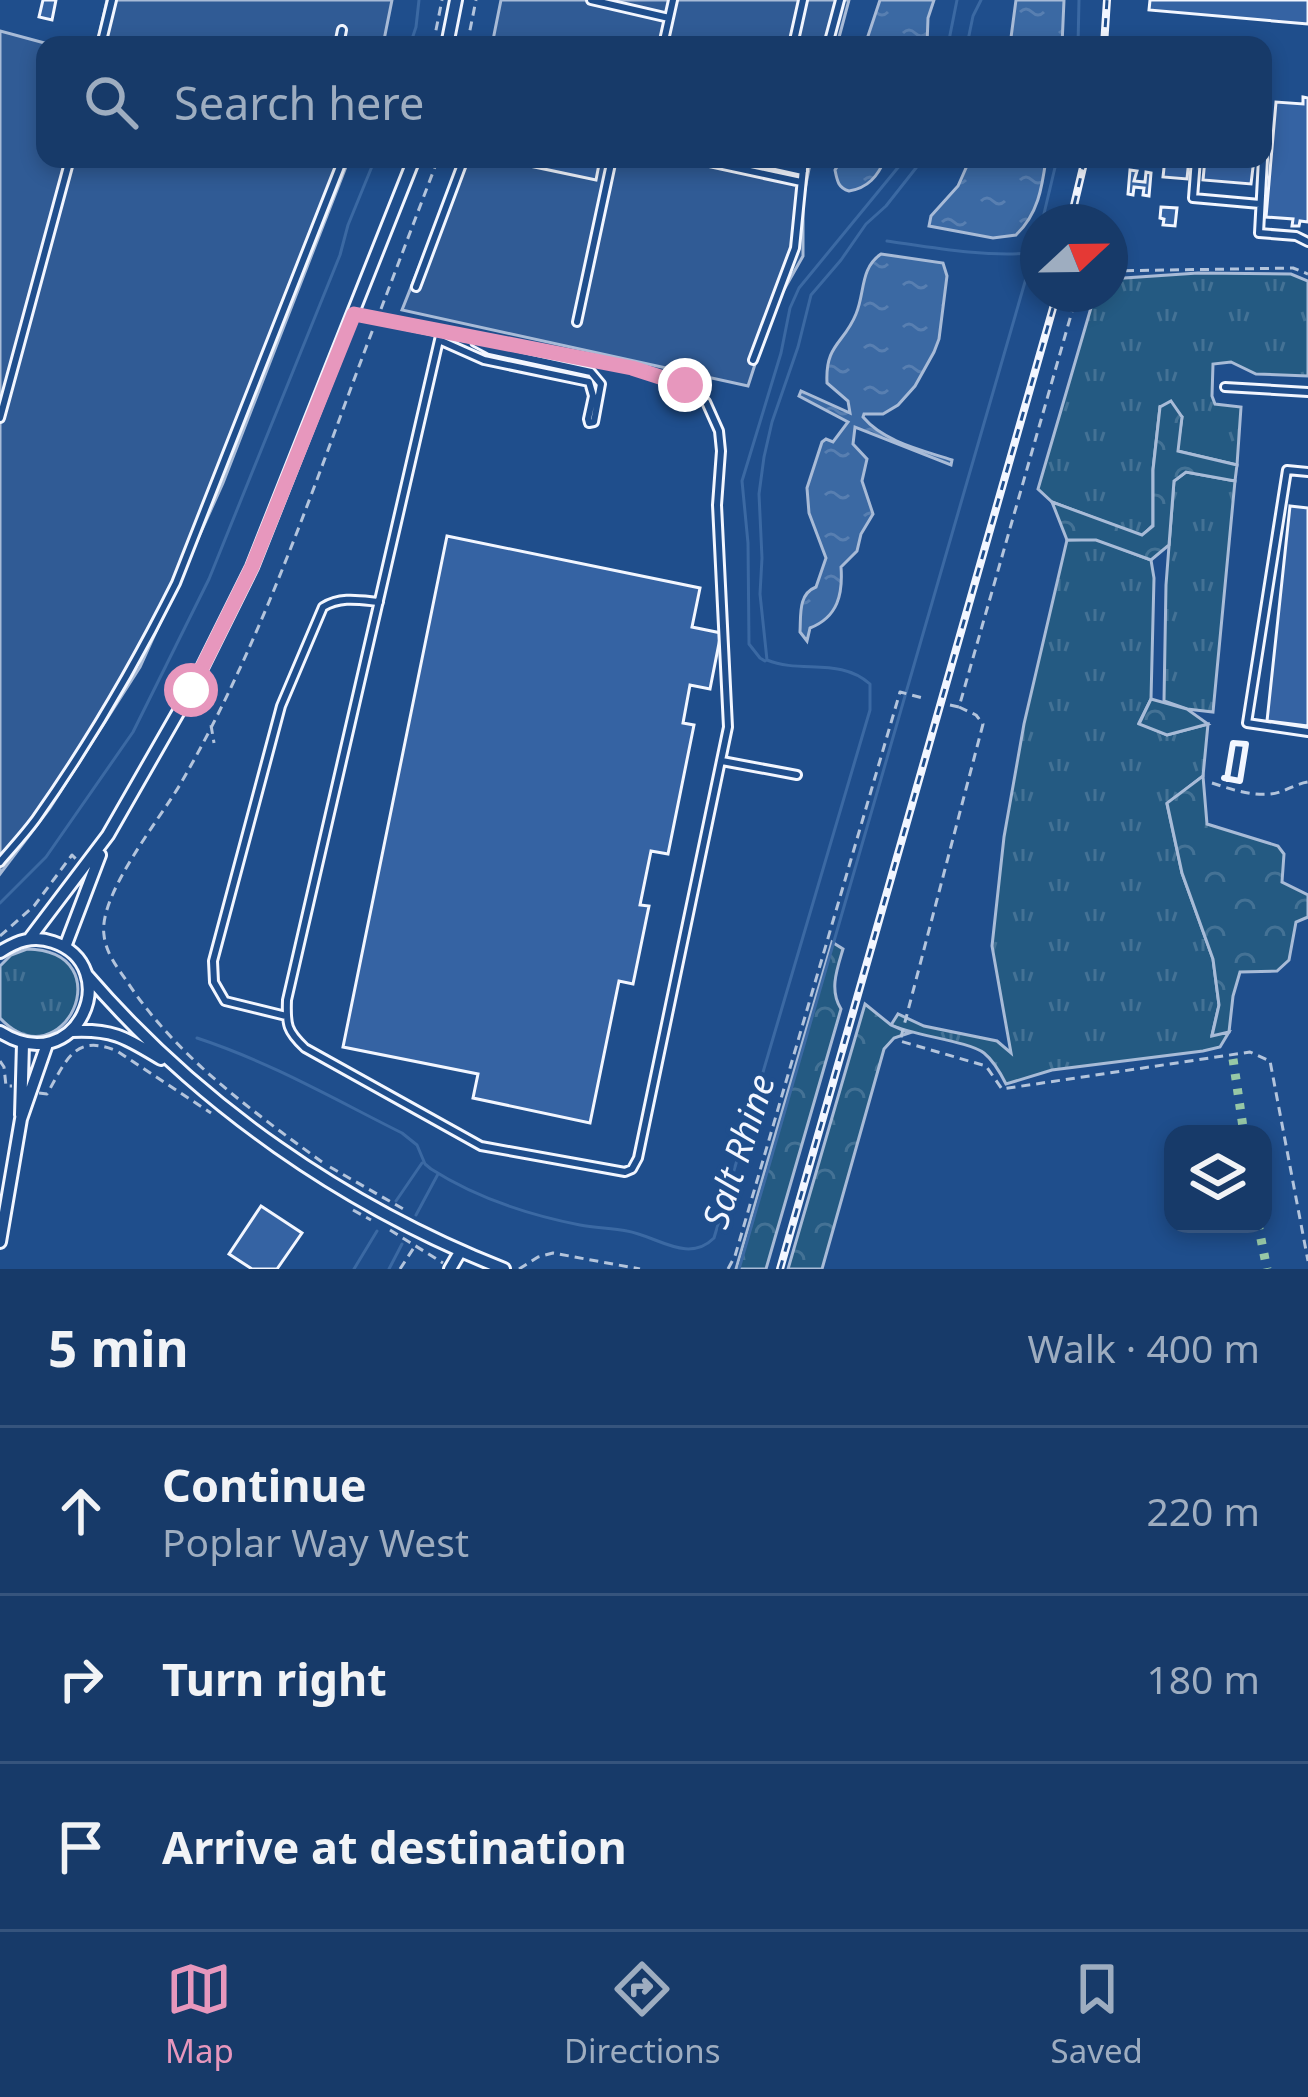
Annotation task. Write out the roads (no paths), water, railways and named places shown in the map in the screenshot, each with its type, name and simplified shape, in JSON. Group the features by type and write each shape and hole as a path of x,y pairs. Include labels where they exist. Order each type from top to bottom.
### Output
{"street":[{"path":"449,36 456,0"},
{"path":"30,938 108,835 191,690 252,567 411,168"},
{"path":"65,947 108,835"},
{"path":"0,952 30,938 65,947 174,1067 245,1126 419,1239 504,1269"},
{"path":"72,1031 87,1006 87,975"},
{"path":"0,1032 22,1044 46,1044 72,1031 102,1029 127,1038 174,1067"},
{"path":"22,1044 26,1089"},
{"path":"0,1242 3,1191 26,1089 46,1044"},
{"path":"451,1268 460,1252"}],"lane":[{"path":"103,36 112,0"},
{"path":"591,0 669,17"},
{"path":"666,36 673,0"},
{"path":"796,36 803,0"},
{"path":"831,36 841,0"},
{"path":"341,36 342,31"},
{"path":"0,418 68,168"},
{"path":"0,862 34,821 118,693 176,583 339,168"},
{"path":"416,287 461,168"},
{"path":"577,322 610,168"},
{"path":"736,168 801,182"},
{"path":"789,168 802,171"},
{"path":"753,360 795,248 802,168"},
{"path":"1195,168 1193,198 1260,204"},
{"path":"1262,168 1259,233 1296,236 1308,242"},
{"path":"354,314 440,336 632,368 685,385 706,402 719,431 717,519 728,728 638,1158 632,1169 620,1173 481,1146 304,1048 286,1023 287,1000 440,336"},
{"path":"440,336 484,360 589,382 593,396 589,423 594,422 601,384 591,372 490,350 466,338"},
{"path":"1225,387 1308,392"},
{"path":"1308,472 1287,470 1247,723 1308,732"},
{"path":"286,1016 226,1001 214,982 213,962 281,706 323,607 348,598 379,602"},
{"path":"722,761 797,775"}],"water":[{"path":"880,0 934,0 927,36 868,36"},
{"path":"1016,0 1064,0 1062,36 1011,36"},
{"path":"880,168 872,180 849,191 840,186 835,170"},
{"path":"966,168 1045,168 1036,204 1020,204 1016,235 993,238 929,226 931,216 958,186"},
{"path":"881,254 943,263 947,276 939,339 915,386 883,414 863,417 892,439 952,460 951,465 855,427 853,444 867,459 862,481 873,514 857,551 841,567 837,604 827,618 810,628 807,641 800,632 802,606 816,587 826,558 809,513 807,488 822,442 833,442 848,422 799,396 801,391 850,413 848,401 827,383 827,370 832,352 856,314 870,266"}],"waterway":[{"path":"413,36 419,0"},
{"name":"Salt Rhine","path":"950,36 957,0"},
{"name":"Salt Rhine","path":"969,36 981,0"},
{"path":"1078,36 1079,0"},
{"path":"0,903 46,857 133,732 209,579 371,168"},
{"name":"Salt Rhine","path":"765,661 749,644 742,481 799,288 898,168"},
{"name":"Salt Rhine","path":"197,1038 276,1070 402,1133 417,1145 431,1169 503,1204 561,1221 638,1234 683,1249 694,1249 714,1238 870,710 870,684 858,676 767,660 760,594 759,494 764,457 811,295 916,168"},
{"path":"1046,204 1055,168"},
{"path":"887,241 1020,254"},
{"path":"739,1269 1020,299"},
{"path":"396,1201 422,1163"},
{"path":"416,1215 438,1174"},
{"path":"354,1269 377,1231"},
{"path":"389,1269 402,1244"}],"railway":[{"path":"1105,36 1107,0"},
{"path":"1074,204 1083,168"},
{"path":"780,1269 1052,312"}]}
